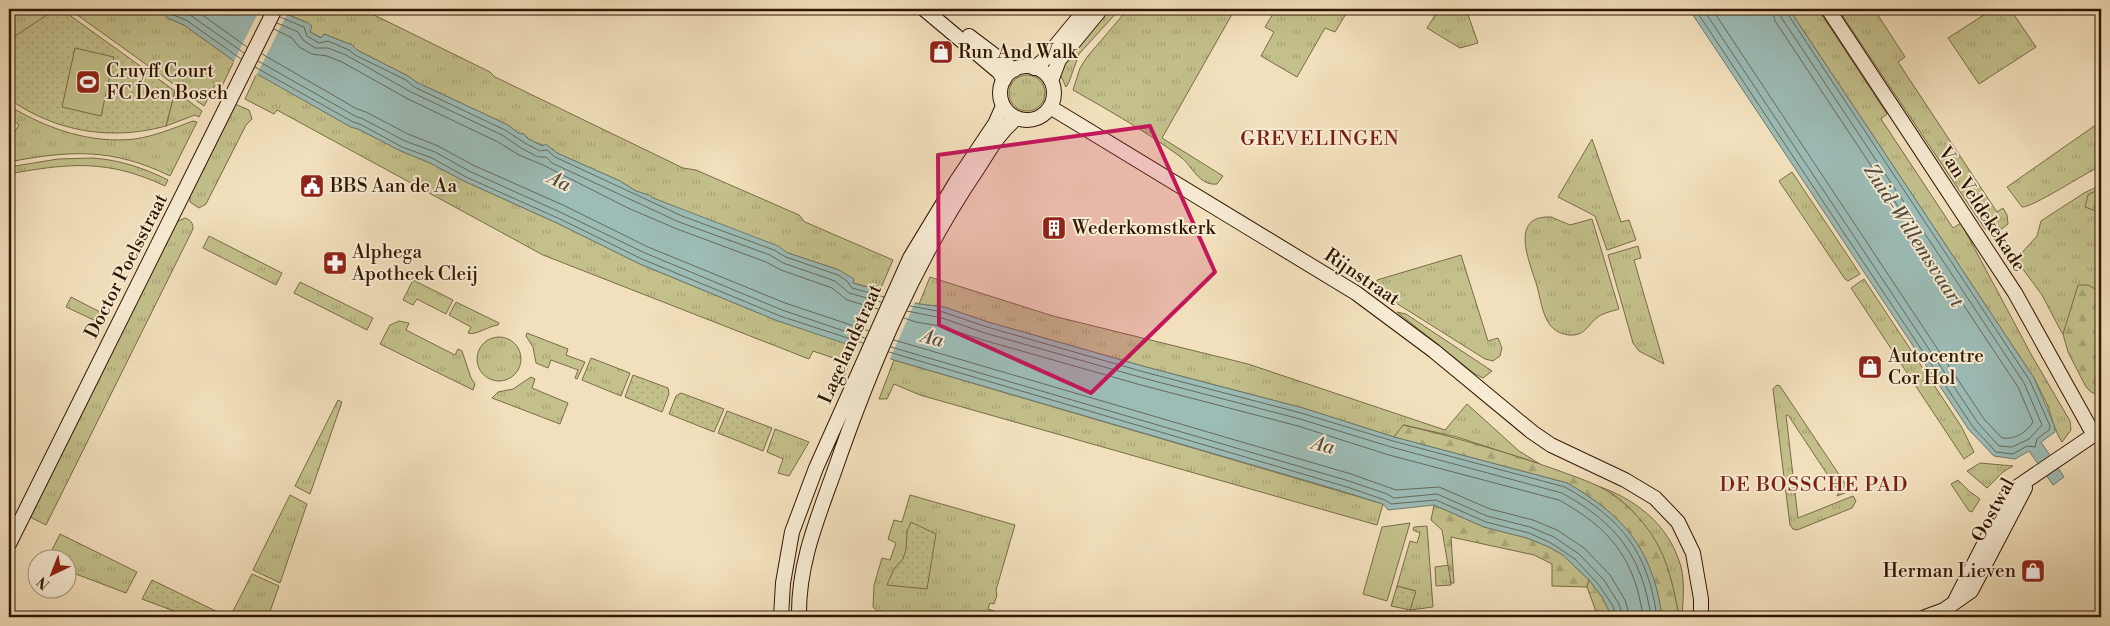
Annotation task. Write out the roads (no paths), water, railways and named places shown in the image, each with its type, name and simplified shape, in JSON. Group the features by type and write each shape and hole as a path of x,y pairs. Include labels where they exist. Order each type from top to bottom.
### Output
{"street":[{"name":"Doctor Poelsstraat","path":"9,542 275,9"},
{"path":"924,9 999,72 1004,80"},
{"path":"932,9 1014,70"},
{"path":"1034,68 1051,52 1086,9"},
{"path":"1051,81 1059,60 1101,9"},
{"name":"Van Veldekekade","path":"1828,9 2015,293 2098,433"},
{"path":"1026,66 1034,68 1046,75 1051,81 1054,91 1050,107 1044,114 1027,120 1017,118 1010,114 1004,106 1000,90 1004,80 1014,70 1026,66"},
{"name":"Lagelandstraat","path":"781,617 784,574 796,519 816,468 866,370 905,281 956,182 996,124 1004,106"},
{"name":"Rijnstraat","path":"1050,107 1356,293 1434,352 1551,446 1643,490 1669,511 1685,534 1697,570 1701,617"},
{"name":"Lagelandstraat","path":"905,281 1003,130 1017,118"},
{"name":"Lagelandstraat","path":"799,617 802,575 811,536 866,370"},
{"name":"Oostwal","path":"1925,617 1954,604 1971,590 2036,475 2098,433"}],"water":[{"name":"Aa","path":"158,9 274,9 308,23 312,26 310,32 321,38 324,34 352,45 357,50 416,82 508,125 518,133 524,134 527,138 542,146 546,144 557,153 620,181 636,191 778,246 788,253 839,270 854,279 853,283 919,304 944,307 988,322 1146,367 1303,408 1394,437 1567,483 1605,508 1633,537 1652,572 1662,617 1612,617 1602,597 1589,580 1563,555 1527,538 1484,527 1434,505 1388,510 1383,504 1345,492 894,360 778,321 640,264 351,127 234,61 184,25 168,18"},
{"name":"Zuid-Willemsvaart","path":"1689,9 1789,9 2034,378 2054,425 2055,432 2041,442 2064,477 2053,485 2029,451 2015,459 1994,456 1969,430"}],"place":[{"name":"Run And Walk","path":"941,52"},
{"name":"Cruyff Court FC Den Bosch","path":"88,82"},
{"name":"BBS Aan de Aa","path":"312,186"},
{"name":"Wederkomstkerk","path":"1054,228"},
{"name":"Alphega Apotheek Cleij","path":"335,263"},
{"name":"Autocentre Cor Hol","path":"1870,367"},
{"name":"Herman Lieven","path":"2033,571"}],"district":[{"name":"GREVELINGEN","path":"1320,139"},
{"name":"DE BOSSCHE PAD","path":"1814,485"}]}
